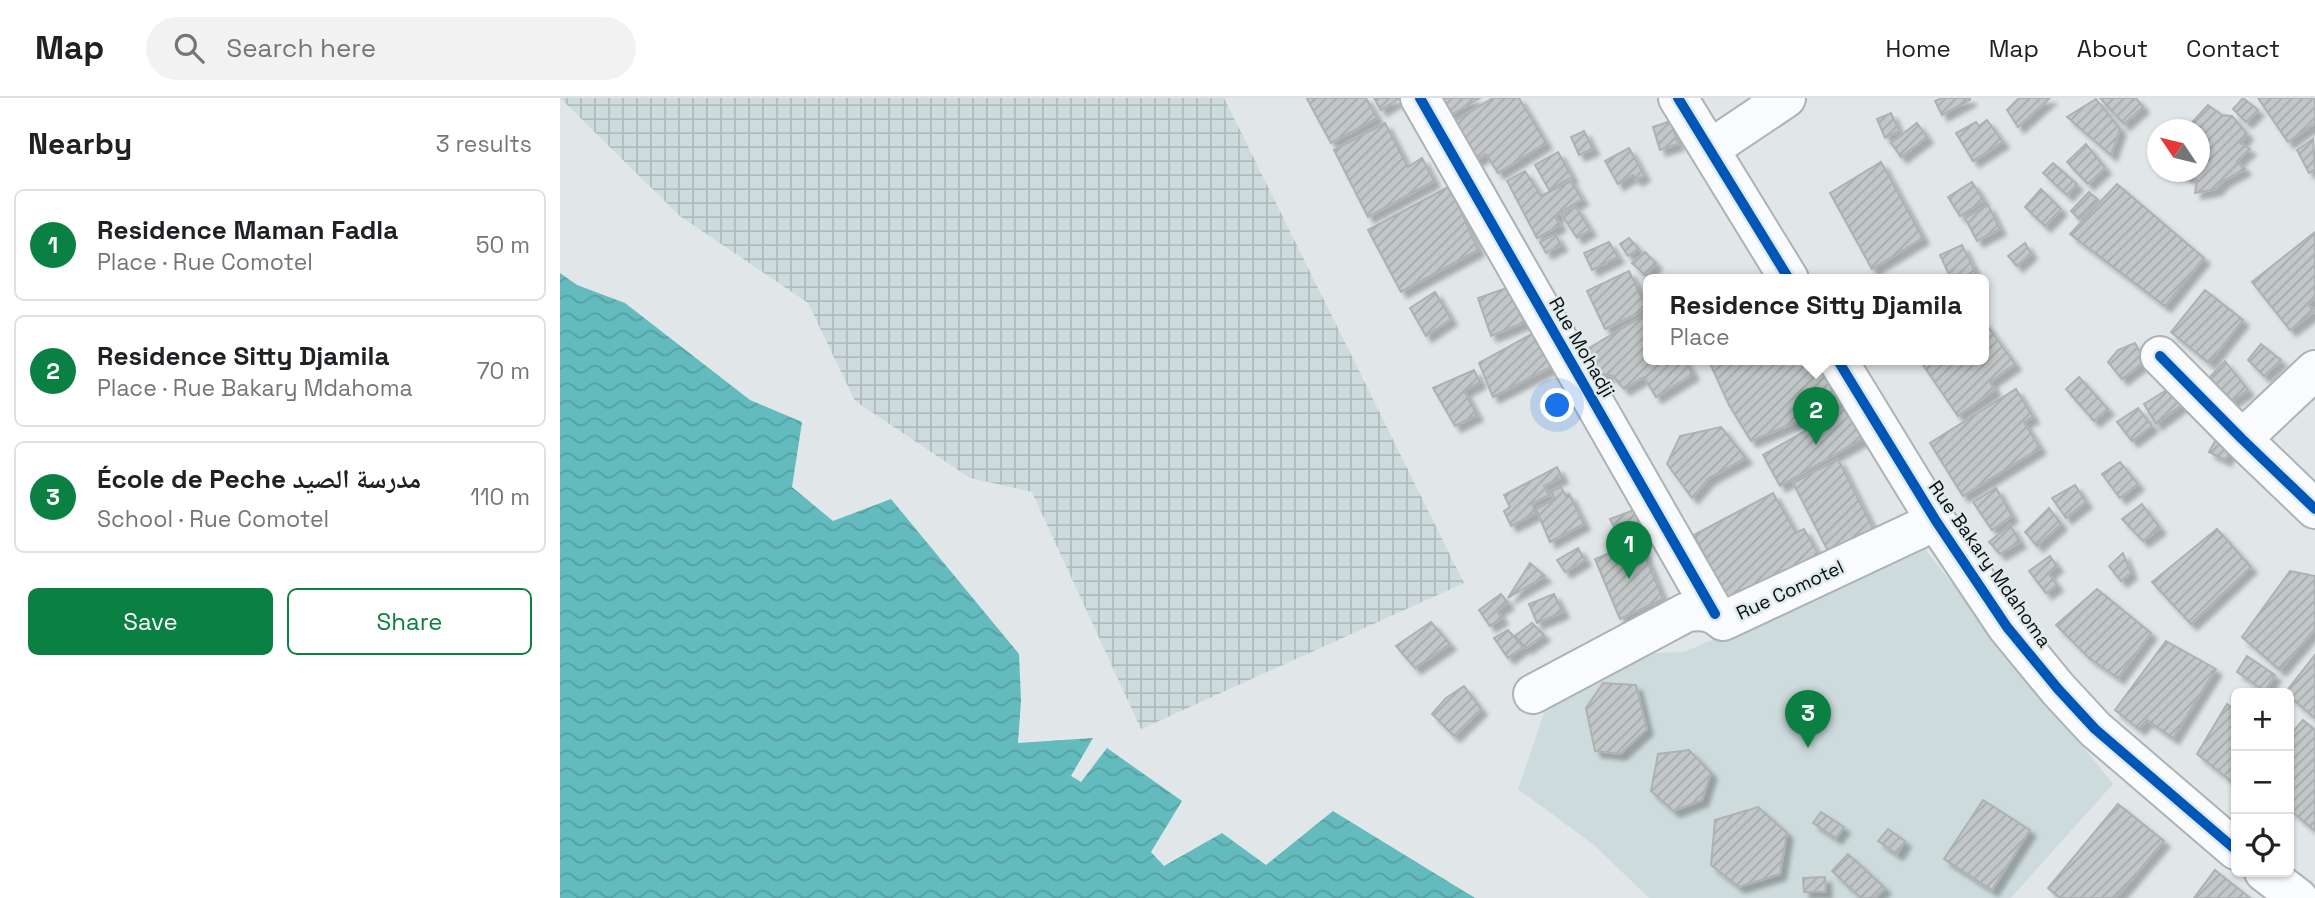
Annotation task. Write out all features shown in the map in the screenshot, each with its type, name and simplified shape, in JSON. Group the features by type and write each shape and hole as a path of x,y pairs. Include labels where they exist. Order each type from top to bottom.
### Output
{"street":[{"name":"Rue Mohadji","path":"1420,98 1715,614"},
{"path":"1678,98 1785,274"},
{"path":"1710,149 1786,98"},
{"path":"2160,356 2315,509"},
{"name":"Rue Bakary Mdahoma","path":"1842,365 1936,521 2007,627 2095,729 2231,846"},
{"path":"2242,439 2315,370"},
{"name":"Rue Comotel","path":"1533,694 1687,612 1700,610 1715,614 1723,621 1936,521"},
{"path":"2271,877 2298,898"}],"shaded area":[{"path":"560,98 1224,98 1464,583 1141,729 1032,492 970,478 855,401 808,303 680,216"},
{"path":"1924,548 2113,784 2011,898 1649,898 1594,845 1518,789 1544,713 1617,654 1684,652"}],"water":[{"path":"560,273 577,285 625,303 750,400 802,422 792,487 833,521 891,499 1019,654 1021,701 1018,743 1093,738 1071,776 1081,782 1107,748 1182,801 1151,852 1164,866 1222,833 1266,865 1333,811 1475,898 560,898"}],"building":[{"path":"1366,98 1377,118 1331,143 1307,99"},
{"path":"1374,98 1400,98 1381,110"},
{"path":"1436,98 1480,98 1447,117"},
{"path":"1493,98 1519,98 1546,143 1498,173 1486,154 1473,162 1450,124"},
{"path":"1942,98 1970,100 1942,115 1935,101"},
{"path":"2019,98 2050,98 2018,127 2007,110"},
{"path":"2100,98 2136,98 2143,107 2124,124"},
{"path":"2243,98 2258,110 2246,122 2233,109"},
{"path":"2258,98 2315,98 2315,123 2288,142"},
{"path":"2096,99 2120,129 2111,155 2067,117"},
{"path":"2208,105 2222,115 2232,116 2247,134 2240,143 2250,149 2237,161 2245,169 2223,181 2216,189 2195,193 2197,182 2210,182 2210,119 2195,119"},
{"path":"1891,113 1899,131 1885,138 1877,119"},
{"path":"1987,120 2003,142 1973,161 1956,133 1976,122 1979,126"},
{"path":"1671,121 1678,144 1660,150 1653,127"},
{"path":"1385,123 1408,167 1422,158 1434,181 1368,217 1334,150"},
{"path":"1917,123 1927,137 1901,157 1891,143"},
{"path":"1584,131 1593,149 1579,155 1571,137"},
{"path":"2313,139 2315,170 2309,173 2297,150"},
{"path":"2086,144 2105,168 2088,184 2067,162"},
{"path":"1629,148 1644,175 1636,180 1633,175 1618,184 1605,161"},
{"path":"1558,152 1572,177 1549,190 1535,165"},
{"path":"1881,162 1923,238 1872,269 1830,193"},
{"path":"2053,163 2077,184 2067,195 2043,173"},
{"path":"1525,171 1541,196 1571,181 1582,199 1555,216 1560,225 1537,238 1507,181"},
{"path":"1972,182 1984,201 1960,216 1948,197"},
{"path":"2117,184 2204,258 2165,306 2070,234"},
{"path":"1450,186 1478,250 1401,292 1368,230"},
{"path":"2041,189 2061,209 2045,226 2025,207"},
{"path":"2089,192 2098,200 2079,219 2071,211"},
{"path":"1988,205 2000,229 1977,241 1965,218"},
{"path":"1576,207 1590,230 1577,238 1562,215"},
{"path":"2315,232 2315,298 2308,304 2314,312 2290,330 2252,282"},
{"path":"1555,234 1561,245 1546,253 1540,242"},
{"path":"1629,238 1639,249 1628,256 1620,244"},
{"path":"1609,242 1618,257 1592,270 1584,253"},
{"path":"2025,243 2031,253 2017,266 2008,256"},
{"path":"1962,245 1976,273 1949,274 1940,255"},
{"path":"1645,252 1656,263 1648,274 1644,274 1632,263"},
{"path":"1629,271 1643,301 1643,311 1605,329 1587,291"},
{"path":"1515,285 1528,321 1491,336 1478,298"},
{"path":"2205,290 2243,320 2209,363 2171,332"},
{"path":"1435,292 1451,319 1426,336 1410,308"},
{"path":"1643,316 1643,365 1688,365 1693,374 1656,397 1644,377 1624,389 1613,376 1586,371 1574,357"},
{"path":"1989,328 2015,364 1990,382 1995,390 1958,416 1923,365 1989,365"},
{"path":"1539,330 1555,365 1493,397 1479,363"},
{"path":"2135,343 2145,361 2122,379 2108,362 2118,350"},
{"path":"2261,344 2281,360 2264,376 2248,360"},
{"path":"2225,361 2248,390 2225,406 2207,380"},
{"path":"1711,365 1822,365 1844,402 1751,441 1729,405"},
{"path":"1474,370 1480,382 1464,391 1477,415 1455,426 1433,388"},
{"path":"2079,377 2108,409 2094,421 2066,389"},
{"path":"2173,386 2184,403 2156,424 2144,404"},
{"path":"2016,389 2033,417 2024,422 2040,448 1963,496 1930,443"},
{"path":"1852,404 1869,435 1780,486 1763,455"},
{"path":"2138,408 2152,426 2132,441 2117,422"},
{"path":"1721,427 1746,458 1709,478 1692,498 1667,464 1680,436"},
{"path":"2219,434 2235,443 2225,460 2209,452"},
{"path":"1838,459 1876,534 1831,557 1793,483"},
{"path":"2120,462 2138,484 2120,498 2102,474"},
{"path":"1557,467 1562,477 1544,486 1549,495 1532,504 1536,513 1511,526 1504,511 1510,507 1504,495"},
{"path":"2075,485 2086,502 2066,518 2052,498"},
{"path":"1561,487 1566,496 1569,494 1584,524 1550,542 1536,509 1555,499 1551,491"},
{"path":"1996,488 2012,516 1992,530 1973,502"},
{"path":"1773,493 1796,533 1804,529 1822,561 1734,610 1694,535"},
{"path":"2142,504 2160,528 2143,541 2122,519"},
{"path":"2049,508 2061,524 2037,546 2025,532"},
{"path":"1634,510 1643,531 1621,541 1610,519"},
{"path":"2010,525 2020,542 2000,554 1989,542"},
{"path":"2217,529 2251,567 2191,624 2152,582"},
{"path":"1639,541 1663,599 1620,619 1595,559"},
{"path":"1578,548 1585,560 1565,572 1557,560"},
{"path":"2123,553 2131,573 2121,581 2109,566"},
{"path":"2050,556 2057,566 2048,573 2057,585 2046,593 2029,571"},
{"path":"1530,563 1545,576 1508,598"},
{"path":"2290,571 2315,576 2315,629 2280,670 2242,637"},
{"path":"2097,589 2151,633 2118,678 2089,658 2056,625"},
{"path":"1501,594 1508,603 1497,611 1502,618 1490,626 1479,610"},
{"path":"1554,594 1563,612 1537,623 1529,604"},
{"path":"1431,622 1450,644 1415,668 1396,646"},
{"path":"1532,623 1544,635 1526,648 1515,636"},
{"path":"1508,630 1523,647 1508,658 1494,638"},
{"path":"2166,641 2216,669 2173,738 2147,720 2139,729 2115,710"},
{"path":"2315,655 2315,718 2294,700 2294,688 2289,688"},
{"path":"2247,656 2275,675 2267,688 2261,688 2237,672"},
{"path":"1603,683 1636,685 1647,729 1620,754 1595,751 1586,708"},
{"path":"1464,686 1481,709 1454,736 1432,714 1446,698"},
{"path":"2227,704 2231,707 2231,781 2197,754"},
{"path":"2303,720 2315,730 2315,831 2294,813 2294,730"},
{"path":"1689,750 1711,773 1702,800 1674,811 1651,791 1658,754"},
{"path":"1983,800 2030,830 1992,890 1944,859"},
{"path":"2118,804 2164,841 2116,898 2060,898 2048,888"},
{"path":"1758,807 1787,833 1780,874 1739,887 1711,865 1715,820"},
{"path":"1821,812 1844,827 1836,838 1813,823"},
{"path":"1888,829 1905,841 1897,854 1878,841"},
{"path":"1848,854 1885,888 1875,898 1861,898 1832,871"},
{"path":"2215,870 2250,898 2194,898"},
{"path":"1825,877 1826,892 1804,892 1803,878"}],"cycle path":[{"path":"1420,98 1715,614"},
{"path":"1678,98 1786,274"},
{"path":"2160,356 2315,509"},
{"path":"1841,365 1936,521 2007,627 2095,729 2231,846"}],"place":[{"name":"Residence Sitty Djamila","path":"1816,445"},
{"name":"Residence Maman Fadla","path":"1629,579"},
{"name":"École de Peche مدرسة الصيد","path":"1808,748"}]}
